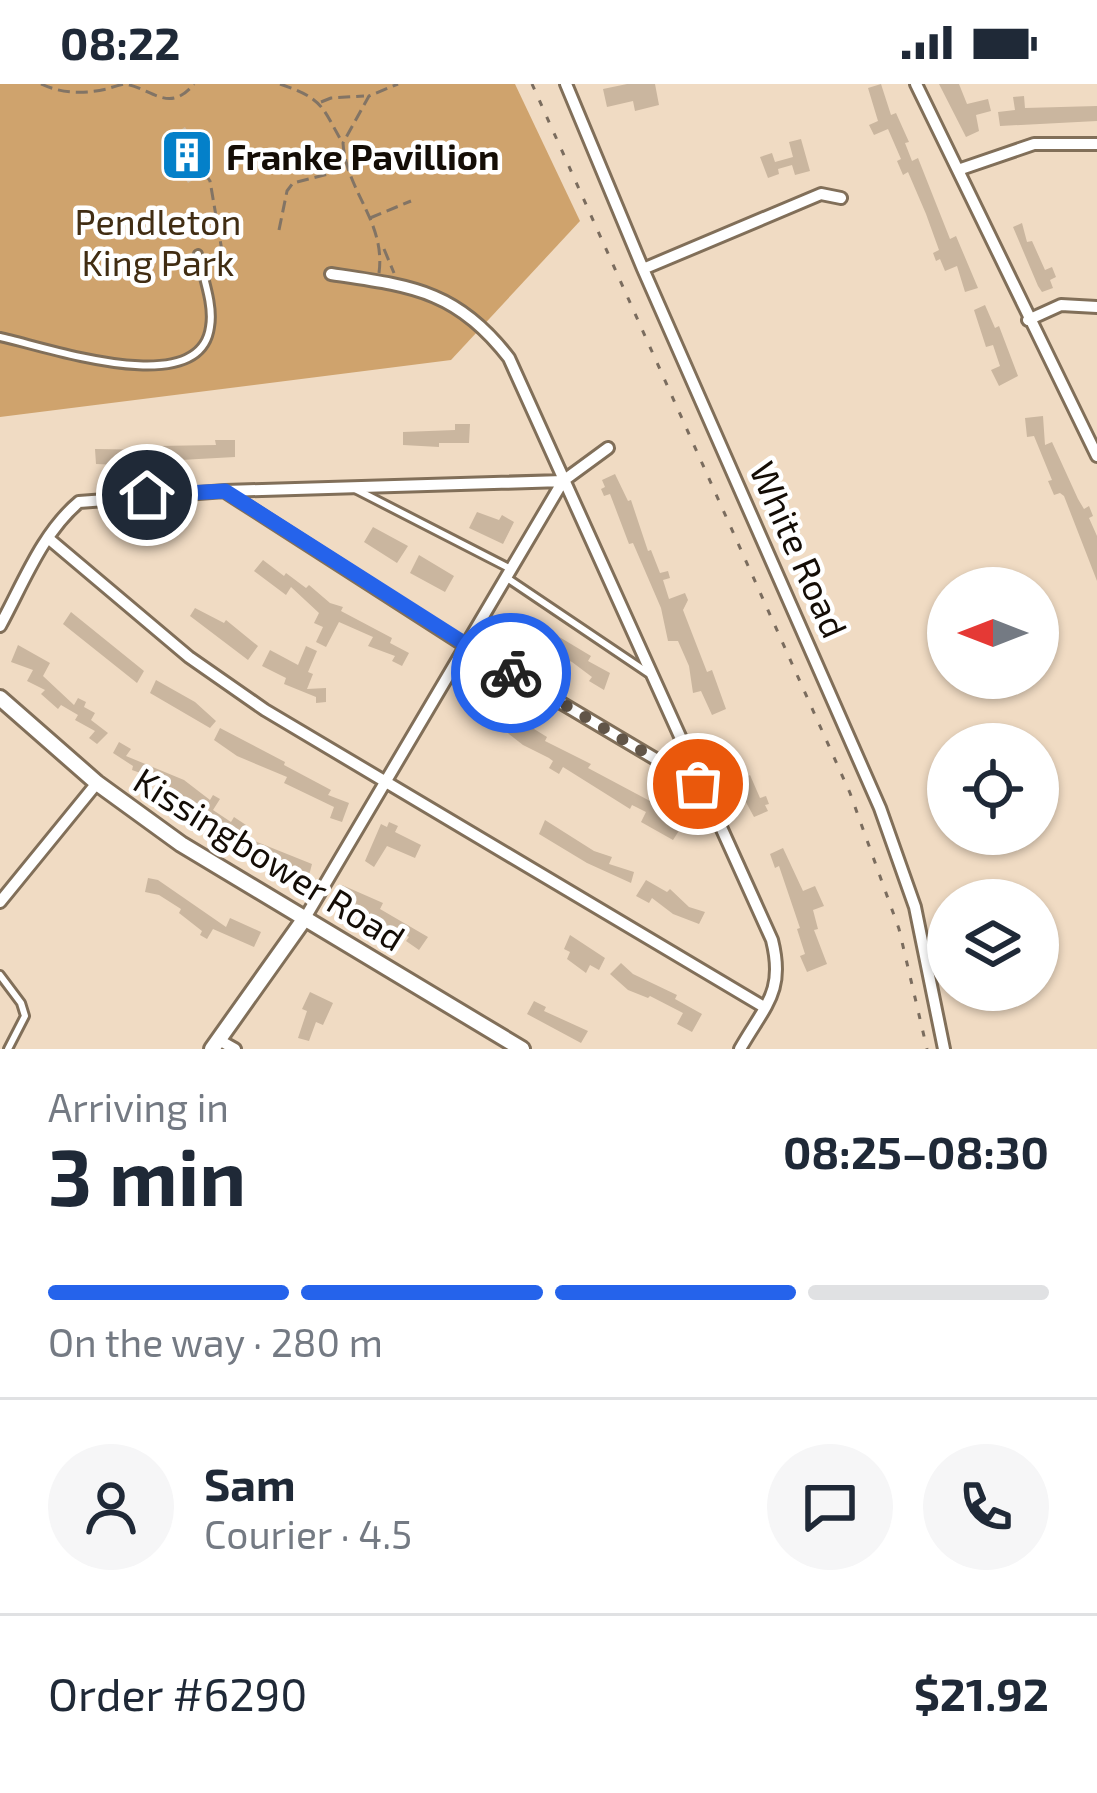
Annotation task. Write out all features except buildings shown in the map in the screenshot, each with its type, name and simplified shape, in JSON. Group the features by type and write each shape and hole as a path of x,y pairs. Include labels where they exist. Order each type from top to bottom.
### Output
{"street":[{"name":"White Road","path":"566,84 880,808 914,907 944,1049"},
{"path":"916,84 1097,456"},
{"path":"958,170 1034,144 1097,144"},
{"path":"643,269 821,194 841,198"},
{"path":"331,274 399,284 445,298 475,317 509,358 772,940 779,968 774,991 740,1049"},
{"path":"1028,320 1061,305 1097,308"},
{"path":"235,1049 216,1044 305,918 563,481 608,448"},
{"path":"0,626 62,516 79,502 225,491 563,481"},
{"path":"225,491 467,647 698,784"},
{"path":"48,538 189,656 265,710 764,1007"},
{"name":"Kissingbower Road","path":"0,698 97,783 181,844 522,1049"},
{"path":"0,902 97,783"}],"lane":[{"path":"0,337 103,363 156,365 182,360 200,352 211,329 198,254"},
{"path":"350,487 510,574 651,675"},
{"path":"0,974 25,1016 8,1049"}],"path":[{"path":"41,84 76,93 124,84 173,98 184,96 194,84"},
{"path":"280,84 328,112 399,284"},
{"path":"319,103 368,96 398,84"},
{"path":"343,143 368,96"},
{"path":"279,230 292,183 349,169"},
{"path":"204,172 214,198 222,251"},
{"path":"370,218 411,200"},
{"path":"378,280 380,242"}],"green space":[{"name":"Pendleton King Park","path":"0,84 515,84 580,221 451,360 0,417"}],"railway":[{"path":"532,84 850,793 899,929 927,1049"}],"way so far":[{"path":"511,673 698,784"}],"place":[{"name":"Franke Pavillion","path":"187,155"}],"route":[{"path":"147,495 225,491 511,673"}]}
